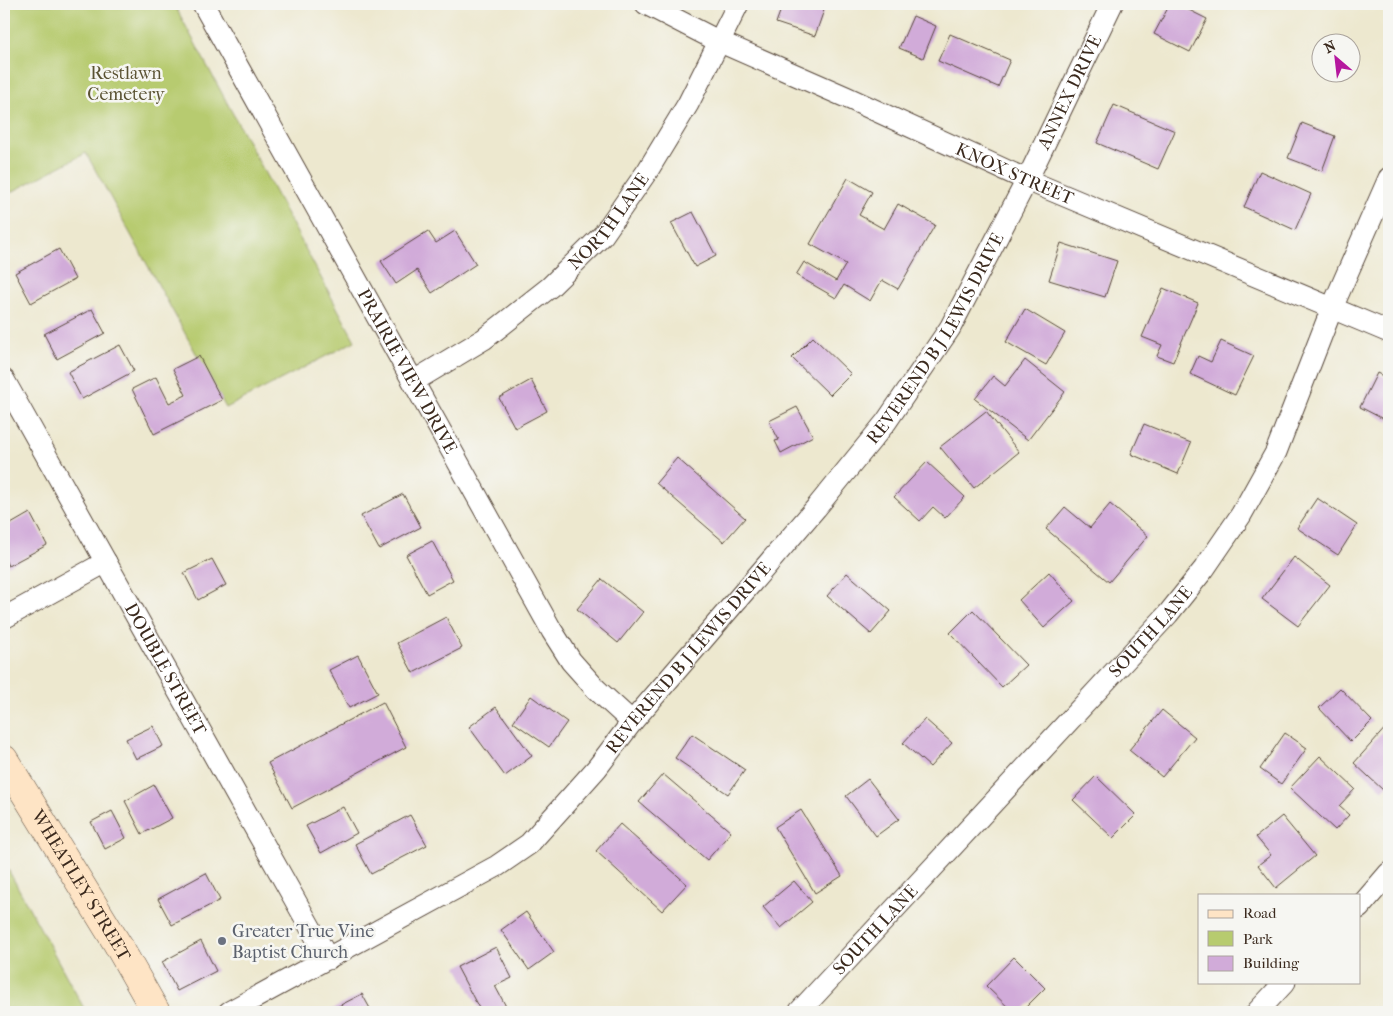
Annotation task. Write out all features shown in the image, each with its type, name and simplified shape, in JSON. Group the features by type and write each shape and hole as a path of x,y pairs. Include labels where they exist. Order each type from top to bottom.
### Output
{"main road":[{"name":"WHEATLEY STREET","path":"4,759 118,945 156,1012"}],"street":[{"name":"PRAIRIE VIEW DRIVE","path":"203,4 557,639 571,661 632,722"},
{"name":"KNOX STREET","path":"646,4 718,42 846,97 1027,180 1389,332"},
{"name":"NORTH LANE","path":"414,381 484,338 550,287 603,235 648,170 688,104 738,4"},
{"name":"ANNEX DRIVE","path":"1027,180 1112,4"},
{"name":"SOUTH LANE","path":"799,1012 1168,614 1204,569 1241,515 1276,452 1332,308 1389,178"},
{"name":"REVEREND B J LEWIS DRIVE","path":"229,1012 497,866 529,844 597,768 632,722 816,508 886,422 950,328 1027,180"},
{"name":"DOUBLE STREET","path":"4,380 328,959"},
{"path":"4,618 106,562"},
{"path":"1360,907 1389,873"},
{"path":"1258,1012 1283,984"}],"green space":[{"name":"Restlawn Cemetery","path":"4,4 174,4 355,341 226,408 86,153 4,196"},
{"path":"4,862 86,1012 4,1012"}],"building":[{"path":"783,4 814,4 825,7 815,36 776,23"},
{"path":"1170,4 1177,4 1207,19 1190,52 1154,34"},
{"path":"913,16 936,26 923,58 899,48"},
{"path":"950,34 1010,60 998,87 938,61"},
{"path":"1114,105 1175,131 1158,169 1097,143"},
{"path":"1302,123 1335,136 1322,171 1288,158"},
{"path":"1260,171 1311,194 1295,230 1244,207"},
{"path":"848,178 872,192 859,215 884,229 898,204 935,225 898,289 882,280 870,301 844,285 836,298 796,275 804,262 836,281 846,264 810,244"},
{"path":"693,212 716,256 695,267 671,223"},
{"path":"428,231 436,243 455,231 476,264 432,293 417,270 396,284 381,261"},
{"path":"1061,243 1117,261 1105,297 1049,280"},
{"path":"59,249 75,279 31,303 15,273"},
{"path":"1163,288 1198,303 1173,362 1157,356 1162,345 1142,337"},
{"path":"92,309 105,333 57,359 44,334"},
{"path":"1025,309 1065,333 1046,365 1006,342"},
{"path":"813,337 851,374 830,395 792,358"},
{"path":"1221,341 1254,356 1235,395 1190,374 1198,356 1211,362"},
{"path":"120,345 134,371 82,399 68,372"},
{"path":"199,356 222,400 154,434 132,389 156,377 169,403 186,395 173,369"},
{"path":"1025,360 1065,392 1028,440 975,399 993,376 1005,386"},
{"path":"1377,373 1389,379 1389,422 1360,407"},
{"path":"531,380 547,411 515,428 499,398"},
{"path":"797,407 813,436 781,453 775,441 779,440 769,421"},
{"path":"986,411 1019,452 974,488 940,447"},
{"path":"1144,424 1191,443 1178,474 1131,454"},
{"path":"677,458 745,518 724,542 656,483"},
{"path":"927,462 965,497 945,518 933,507 920,521 894,497"},
{"path":"403,494 421,527 379,549 361,516"},
{"path":"1317,498 1357,525 1338,555 1297,528"},
{"path":"1110,504 1148,536 1109,582 1046,529 1065,507 1090,528"},
{"path":"30,513 47,545 8,566 4,557 4,528"},
{"path":"432,541 453,580 427,594 406,555"},
{"path":"1294,557 1330,585 1298,626 1262,599"},
{"path":"212,559 226,585 198,600 184,573"},
{"path":"1049,572 1074,601 1044,628 1019,600"},
{"path":"847,573 891,611 871,634 827,596"},
{"path":"602,579 643,612 618,643 577,609"},
{"path":"973,610 1026,665 1002,687 950,633"},
{"path":"446,617 462,648 413,673 397,643"},
{"path":"358,655 378,693 349,708 329,670"},
{"path":"1340,688 1372,721 1351,742 1319,708"},
{"path":"531,696 567,722 549,747 513,722"},
{"path":"383,702 406,747 292,808 268,763"},
{"path":"496,707 532,756 505,776 469,727"},
{"path":"1162,710 1195,737 1162,777 1129,750"},
{"path":"925,719 952,743 930,767 903,743"},
{"path":"1388,725 1389,783 1383,790 1354,763"},
{"path":"153,726 163,746 136,759 126,739"},
{"path":"1285,733 1307,748 1281,784 1260,769"},
{"path":"692,734 745,770 728,794 675,758"},
{"path":"1320,756 1355,789 1339,806 1349,815 1335,830 1290,788"},
{"path":"663,774 731,832 707,860 639,802"},
{"path":"1096,776 1136,815 1113,838 1073,800"},
{"path":"868,779 899,819 876,836 846,796"},
{"path":"154,785 172,818 142,834 125,801"},
{"path":"343,807 357,833 321,853 306,826"},
{"path":"801,810 842,876 815,893 775,827"},
{"path":"112,811 126,838 105,849 91,822"},
{"path":"410,815 427,845 371,874 355,844"},
{"path":"1282,816 1315,856 1276,888 1258,865 1271,855 1256,837"},
{"path":"620,824 687,884 662,911 596,851"},
{"path":"206,873 220,900 172,925 158,899"},
{"path":"794,881 812,902 781,928 763,907"},
{"path":"526,912 554,952 529,970 501,930"},
{"path":"201,941 216,971 177,991 162,962"},
{"path":"496,947 512,978 495,986 509,1012 481,1012 457,967"},
{"path":"1014,957 1045,988 1021,1012 1013,1012 986,986"},
{"path":"362,994 372,1012 332,1012 331,1010"}],"place":[{"name":"Greater True Vine Baptist Church","path":"222,941"}]}
